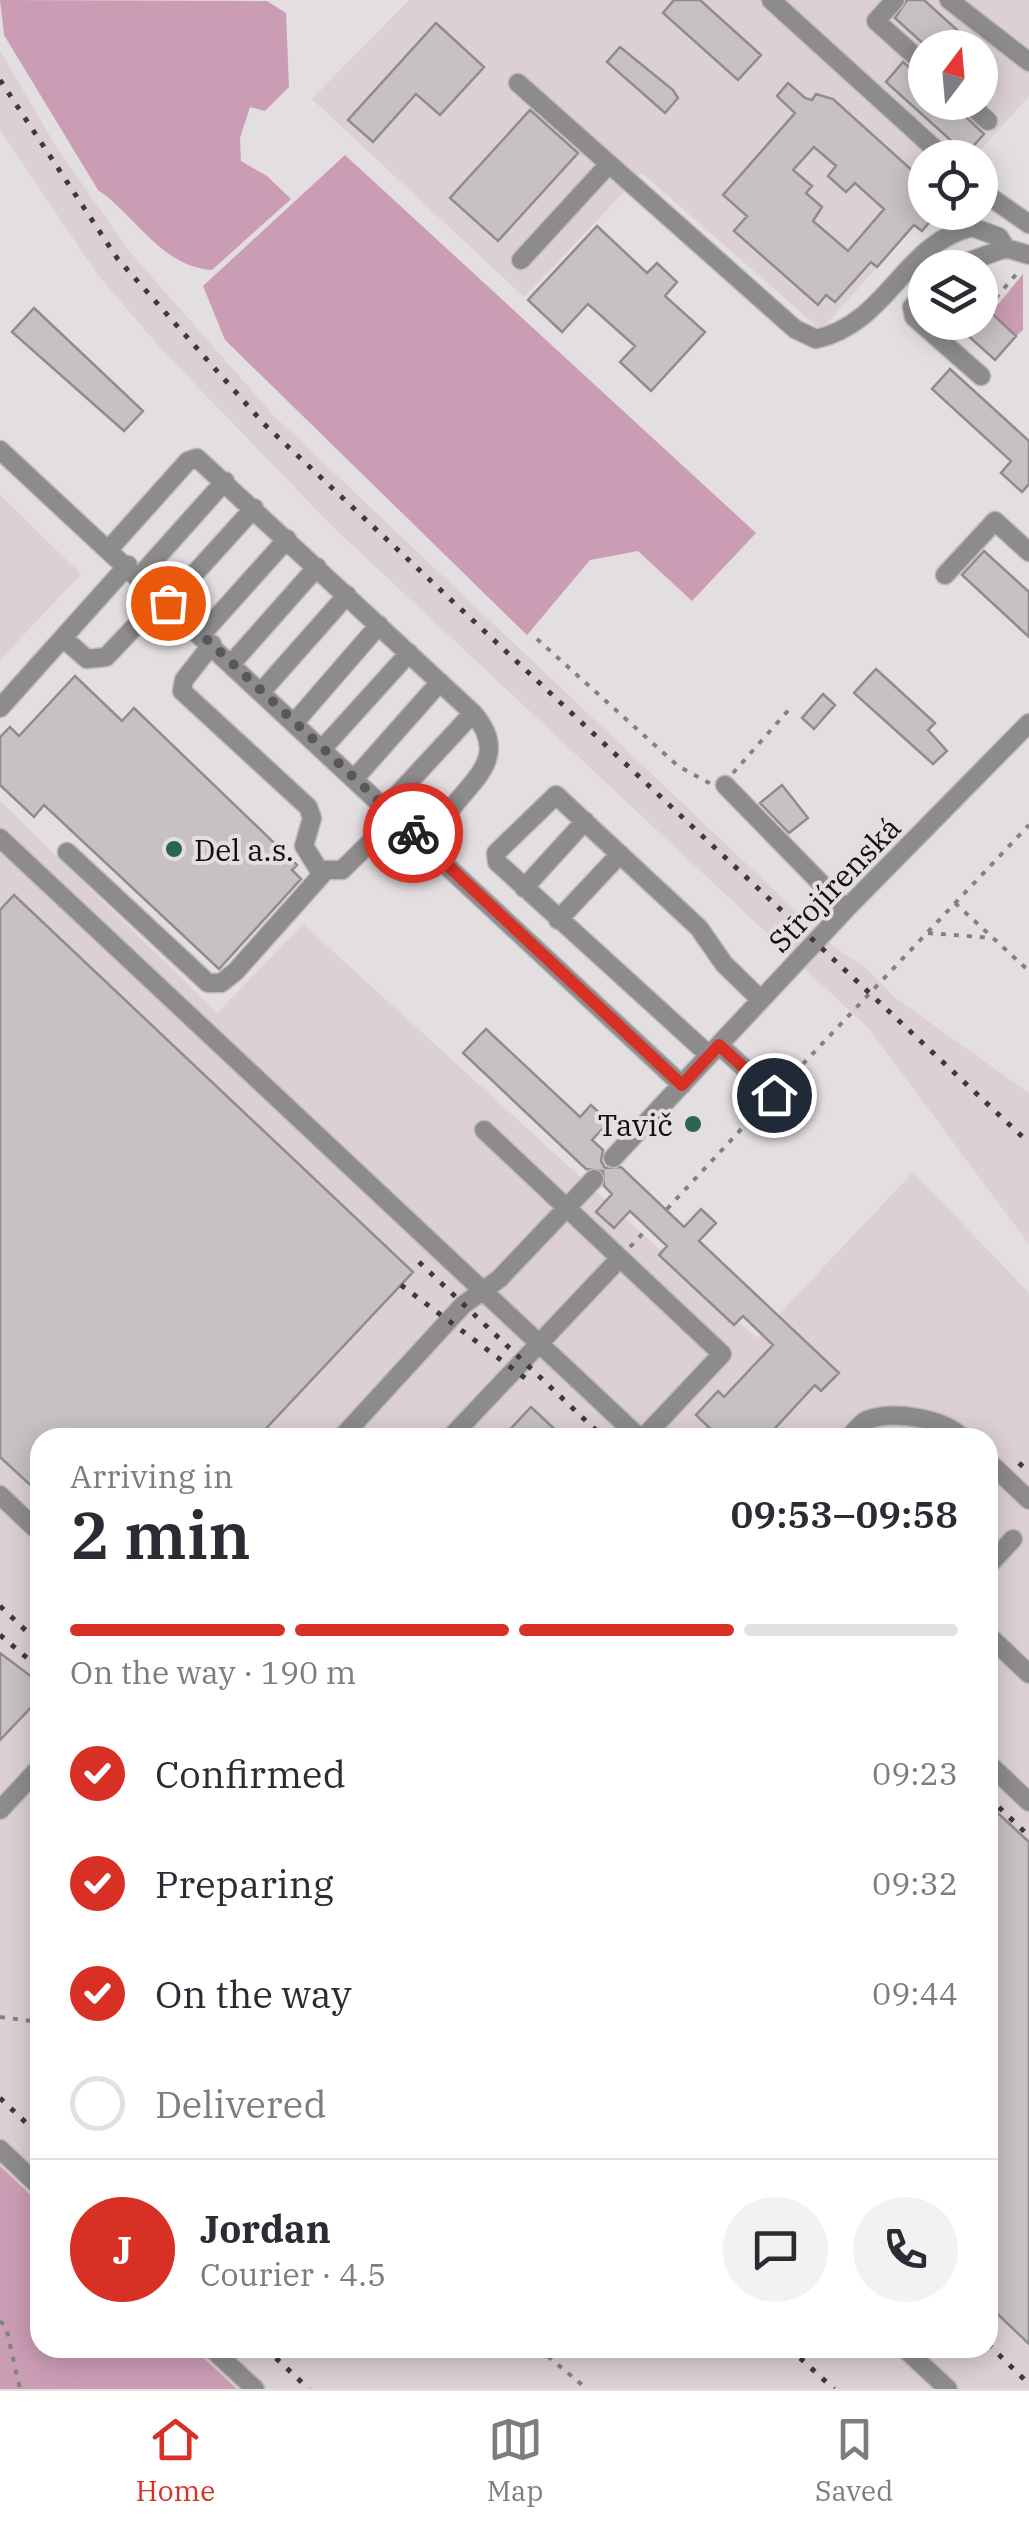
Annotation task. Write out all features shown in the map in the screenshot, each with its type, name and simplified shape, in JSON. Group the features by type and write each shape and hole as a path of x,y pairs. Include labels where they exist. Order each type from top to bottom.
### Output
{"street":[{"path":"771,0 924,140"},
{"path":"896,0 876,22 908,50"},
{"path":"948,0 1029,62"},
{"path":"518,84 795,329 816,339 858,323 945,236 972,226 999,237 1006,248"},
{"path":"521,260 608,164"},
{"path":"998,202 1029,224"},
{"path":"998,251 1006,248 1029,254"},
{"path":"940,340 981,376"},
{"path":"0,450 166,600 682,1085"},
{"path":"110,548 192,458 203,460 379,624 473,713 486,732 487,764 445,816 436,834 436,854"},
{"path":"0,708 62,638 225,481"},
{"path":"62,638 87,659 106,657 254,508"},
{"path":"945,575 995,520 1025,540"},
{"path":"287,538 207,639 182,691 308,807 312,818 304,846 319,870 342,870 473,713"},
{"path":"232,663 317,567"},
{"path":"262,690 348,595"},
{"path":"296,722 379,624"},
{"path":"323,748 409,653"},
{"path":"355,778 440,682"},
{"name":"Strojírenská","path":"613,1158 846,909 1029,723"},
{"path":"726,785 846,909"},
{"path":"762,1000 724,964 699,928 553,794 496,853 497,862 558,920 774,1095"},
{"path":"524,888 585,821"},
{"path":"0,838 630,1428"},
{"path":"67,852 208,983 221,983 236,971 326,870"},
{"path":"558,920 620,854"},
{"path":"484,1130 722,1354 651,1428"},
{"path":"350,1428 463,1305 483,1290 594,1179"},
{"path":"459,1428 620,1258"},
{"path":"858,1428 864,1421 898,1416 934,1422 945,1428"},
{"path":"998,1471 1029,1500"},
{"path":"0,1495 30,1524"},
{"path":"998,1555 1013,1539"},
{"path":"998,1645 1029,1674"},
{"path":"998,1773 1029,1802"},
{"path":"0,1810 30,1777"},
{"path":"0,2149 30,2178"},
{"path":"222,2358 255,2389"},
{"path":"915,2358 948,2389"}],"path":[{"path":"998,293 1029,254"},
{"path":"537,639 678,766 707,784 726,785 793,705"},
{"path":"666,1208 1029,825"},
{"path":"955,903 1029,971"},
{"path":"926,933 993,938"},
{"path":"620,1258 647,1229"},
{"path":"0,2017 30,2021"},
{"path":"0,2321 6,2328 20,2389"},
{"path":"550,2358 587,2389"}],"shaded area":[{"path":"0,0 267,1 286,13 289,87 265,111 250,107 240,138 241,161 267,176 291,199 212,270 178,260 98,190 4,35"},
{"path":"409,0 1029,0 1029,96 989,140 908,140 910,230 821,330 642,173 524,297 312,99"},
{"path":"0,51 57,148 129,251 274,416 833,946 869,971 894,997 1029,1093 1029,1244 867,1027 333,527 162,350 98,275 0,130"},
{"path":"345,155 756,533 692,601 638,551 590,560 527,635 225,340 203,286"},
{"path":"1023,274 1023,330 1016,336 998,319 998,304"},
{"path":"0,495 81,574 0,660"},
{"path":"0,801 217,1013 303,924 757,1338 913,1172 1029,1293 1029,2389 237,2389 204,2358 998,2358 998,1428 30,1428 30,2194 0,2166"},
{"path":"0,2166 30,2194 30,2358 204,2358 237,2389 0,2389"}],"building":[{"path":"674,0 700,0 761,55 738,80 663,13"},
{"path":"907,0 924,0 957,30 908,30 895,18"},
{"path":"436,23 484,67 440,115 416,94 373,142 348,120"},
{"path":"620,47 673,90 678,98 665,113 607,62"},
{"path":"903,62 908,66 908,102 886,82"},
{"path":"788,83 805,98 812,100 816,94 833,99 908,167 910,230 877,267 871,262 835,302 826,295 818,305 734,231 747,216 723,195 795,113 777,96","holes":["814,147 836,166 828,176 846,192 855,183 884,209 848,251 813,221 822,207 806,193 812,186 793,170"]},
{"path":"530,110 578,153 498,241 450,198"},
{"path":"928,120 969,120 984,134 979,140 950,140"},
{"path":"597,226 647,273 657,263 677,282 665,296 705,332 651,391 620,362 635,346 588,304 562,332 528,300"},
{"path":"34,308 143,411 124,431 12,332"},
{"path":"998,319 1016,336 995,360 973,340 998,340"},
{"path":"950,369 1029,441 1029,484 1022,492 1001,473 1011,461 932,389"},
{"path":"984,551 1029,592 1029,637 962,575"},
{"path":"876,669 935,723 928,730 947,751 933,764 854,693"},
{"path":"75,676 122,721 134,708 297,865 292,870 301,879 219,969 44,805 34,817 0,785 0,737 10,727 19,736"},
{"path":"823,694 835,705 814,729 802,718"},
{"path":"782,785 808,818 789,833 760,803"},
{"path":"14,895 413,1272 266,1428 30,1428 30,1485 0,1457 0,910"},
{"path":"486,1029 580,1117 591,1105 609,1122 592,1140 603,1150 601,1161 605,1168 621,1167 684,1227 701,1209 716,1223 699,1241 839,1373 821,1391 815,1385 775,1428 710,1428 696,1415 718,1391 724,1397 773,1345 743,1316 734,1325 659,1255 667,1246 630,1211 614,1228 596,1212 612,1194 604,1186 603,1171 586,1169 463,1053"},
{"path":"531,1407 553,1428 511,1428"},
{"path":"0,1653 30,1676 30,1708 0,1740"},
{"path":"998,1813 1029,1842 1029,2344 998,2315"}],"railway":[{"path":"0,80 117,258 264,424 1029,1143"},
{"path":"419,1262 593,1428"},
{"path":"401,1285 533,1384"},
{"path":"1019,1463 1029,1472"},
{"path":"0,1606 30,1634"},
{"path":"0,1635 30,1660"},
{"path":"998,1807 1029,1836"},
{"path":"0,2098 30,2126"},
{"path":"998,2354 1029,2384"},
{"path":"276,2358 309,2389"},
{"path":"800,2358 834,2389"}],"way so far":[{"path":"168,603 413,833"}],"place":[{"name":"Del a.s.","path":"174,849"},
{"name":"Tavič","path":"693,1124"}],"route":[{"path":"413,833 682,1085 719,1045 774,1095"}]}
